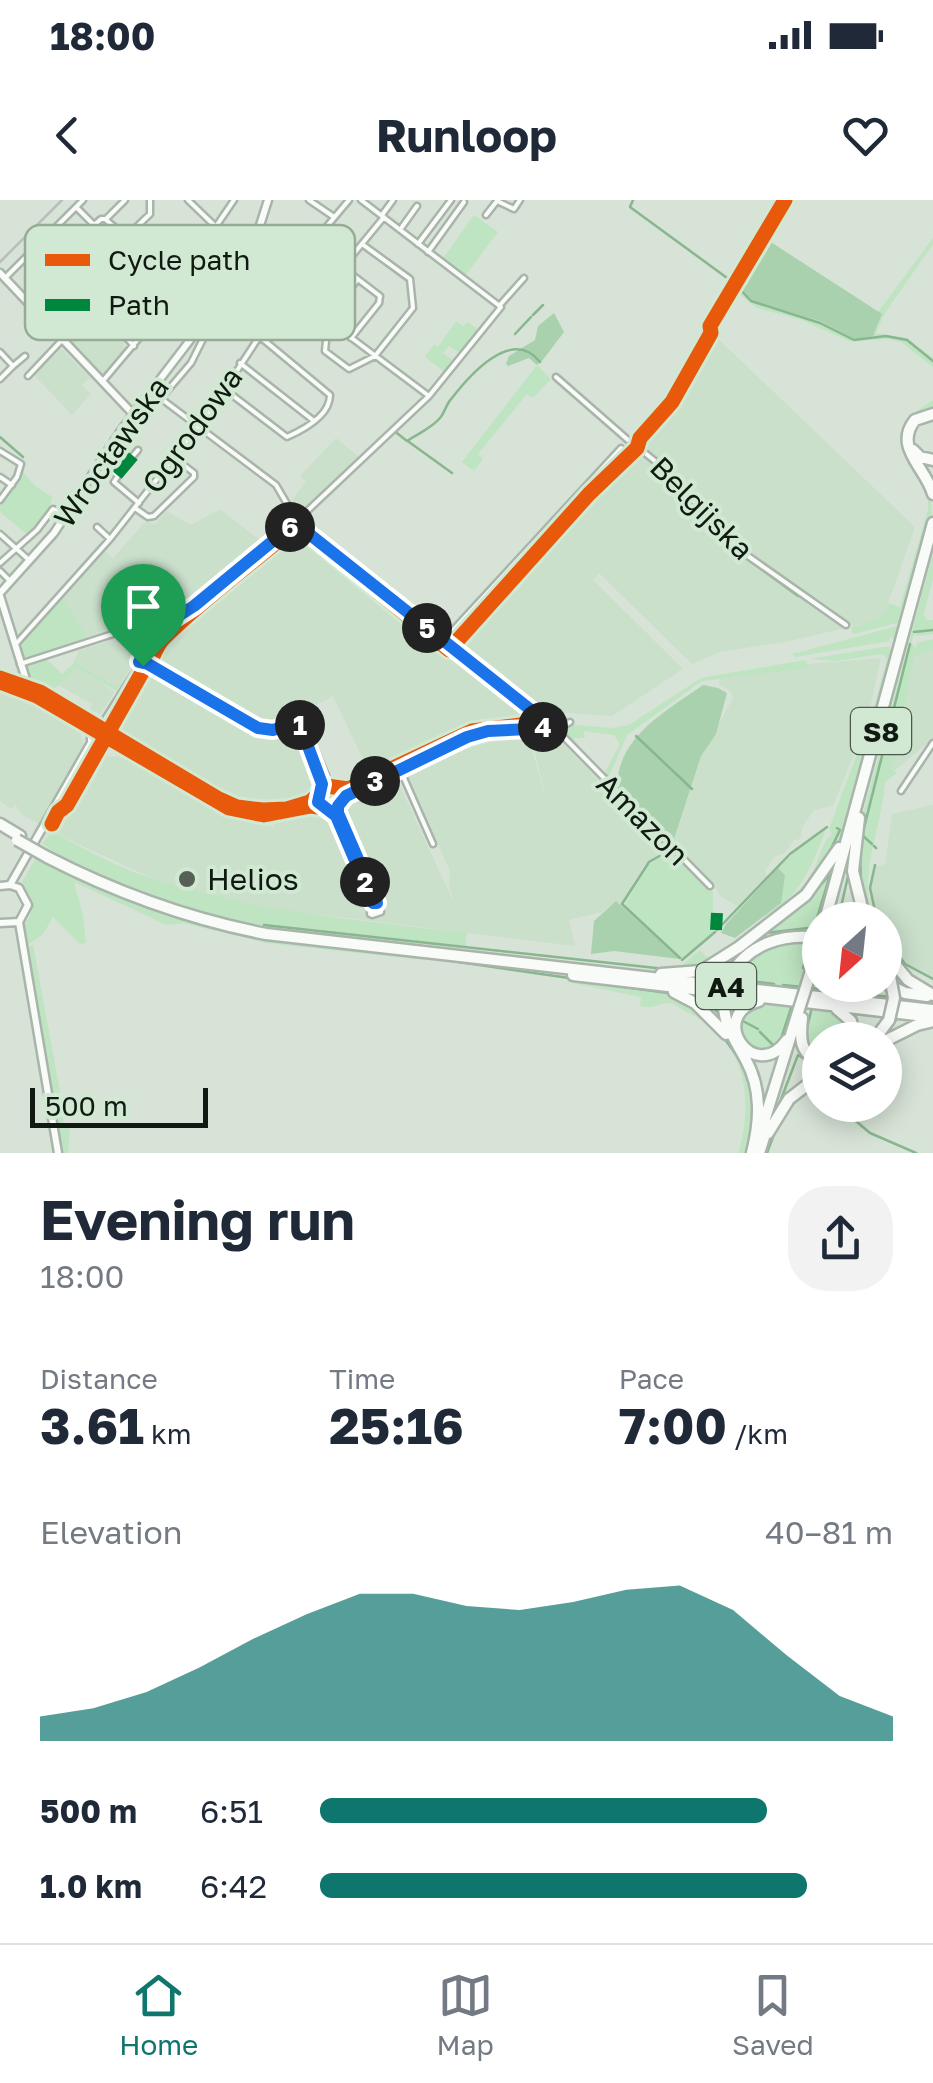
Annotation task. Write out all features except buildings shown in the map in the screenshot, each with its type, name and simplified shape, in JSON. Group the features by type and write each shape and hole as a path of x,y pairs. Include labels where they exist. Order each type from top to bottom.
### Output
{"highway":[{"path":"933,416 916,424 910,440 917,455 933,460"},
{"path":"933,416 914,420 906,438 910,454 928,479 933,494"},
{"name":"S8","path":"858,808 933,522"},
{"name":"S8","path":"832,902 933,541"},
{"path":"858,808 853,864 859,902"},
{"path":"654,974 701,971 786,912 819,880 858,808"},
{"name":"A4","path":"0,827 126,894 242,929 933,1013"},
{"name":"A4","path":"48,855 160,902 243,925 654,974 933,1013"},
{"path":"739,947 768,935 802,940"},
{"path":"756,1153 758,1100 752,1073 726,1026 724,1001 730,976 744,958 767,943 793,937 802,939"},
{"path":"518,963 594,980 822,1006 933,1013"},
{"path":"902,973 933,996"},
{"path":"648,986 689,999 740,1050"},
{"path":"902,988 907,993 933,996"},
{"path":"775,1000 754,1002 741,1011 735,1030 742,1046 757,1055 772,1054 785,1043 800,1015"},
{"path":"756,1153 804,1002"},
{"path":"822,1006 837,1009 850,1022"},
{"path":"902,1032 933,1013"},
{"path":"800,1015 802,1045"},
{"path":"756,1153 781,1109 802,1088"}],"main road":[{"path":"2,277 25,301"},
{"path":"62,340 133,414"},
{"name":"Wrocławska","path":"0,594 66,514 133,414 192,340"},
{"path":"0,594 24,683"},
{"path":"84,724 93,743"},
{"path":"14,886 101,731"},
{"path":"93,743 110,739"},
{"path":"0,886 14,886 26,895 28,905 14,923"},
{"path":"0,923 14,923"},
{"path":"14,923 20,936 58,1153"}],"street":[{"path":"58,225 83,200"},
{"path":"76,207 93,223 106,220 125,200"},
{"path":"139,225 150,214 150,200"},
{"path":"188,200 213,225"},
{"path":"218,225 234,200"},
{"path":"309,200 334,217"},
{"name":"Ogrodowa","path":"327,225 349,200"},
{"path":"360,200 500,307"},
{"path":"355,251 392,200"},
{"path":"418,244 451,200"},
{"path":"486,215 497,201 514,209 520,200"},
{"path":"428,252 464,202"},
{"path":"401,229 417,206"},
{"path":"106,220 112,225"},
{"path":"325,340 324,350 350,369 376,356 413,308 410,279 362,244"},
{"path":"2,277 25,256"},
{"path":"355,277 380,299 355,332"},
{"path":"166,621 184,612 297,521 428,396 524,278"},
{"path":"355,283 358,279"},
{"path":"443,641 567,509 584,497 632,441 672,392 732,288"},
{"path":"28,376 62,340"},
{"path":"128,340 134,346"},
{"path":"102,383 138,340"},
{"path":"160,398 194,358 203,340"},
{"name":"Ogrodowa","path":"15,645 137,506 212,409 256,340"},
{"path":"223,388 288,437 314,422 331,402 330,395 264,340"},
{"path":"353,340 428,396"},
{"path":"0,352 13,366"},
{"path":"0,379 26,356"},
{"path":"240,363 314,422"},
{"name":"Belgijska","path":"556,377 672,474 740,550 846,625"},
{"path":"151,391 279,489 308,533 545,723"},
{"name":"Ogrodowa","path":"117,475 138,450"},
{"path":"0,451 21,462 20,473 0,500"},
{"path":"100,461 117,475 114,482 148,517 154,516 194,476 174,457"},
{"path":"0,477 12,485"},
{"path":"0,563 37,530 53,509 66,514"},
{"path":"97,527 110,540"},
{"path":"0,534 29,560"},
{"path":"0,571 10,580"},
{"path":"101,731 144,662 159,616 166,621"},
{"path":"20,664 132,628 164,630 166,621"},
{"path":"144,662 258,728 273,730 301,721"},
{"path":"0,680 31,692 235,810 264,815 311,806 327,809 340,804 348,794 474,734 545,723"},
{"path":"0,680 24,683 101,731 242,808 286,809 310,802 330,785"},
{"path":"524,724 531,717 530,708"},
{"path":"301,721 330,785 337,788 350,788 477,730 545,723"},
{"path":"301,721 320,790 318,802 336,816 375,903"},
{"path":"562,736 561,728 570,722"},
{"name":"Amazon","path":"545,723 576,753"},
{"name":"Amazon","path":"545,723 710,886"},
{"path":"900,792 933,744"},
{"path":"400,769 433,844"},
{"path":"337,788 350,844"}],"shaded area":[{"path":"713,334 915,527 885,612 872,623 854,626 842,622 749,555 702,509 675,474 640,446 674,404"},
{"path":"67,340 123,340 125,353 103,378"},
{"path":"60,347 90,378 82,385 91,394 72,415 33,374"},
{"path":"336,438 359,457 297,514 290,503 306,481 300,476"},
{"path":"634,450 650,458 693,509 744,559 845,628 720,652 692,664 599,573 593,580 683,669 612,716 541,711 458,645 458,640"},
{"path":"220,509 265,544 194,599 87,637 62,597 104,551 113,558 147,520 154,525 167,511 191,525"},
{"path":"300,532 523,711 523,717 473,724 369,772 333,696 285,722 264,724 152,660 199,611 285,541 289,545"},
{"path":"109,641 137,656 117,691 99,681 115,692 100,714 90,709 92,704 56,684 76,667 73,665 78,651"},
{"path":"933,649 933,738 893,772 893,753 914,655"},
{"path":"881,658 870,708 855,739 855,752 833,806 814,810 800,839 774,857 765,871 767,876 738,906 720,896 672,845 701,756 733,698 719,684 719,675"},
{"path":"152,671 251,730 271,734 297,730 318,784 312,794 273,804 232,799 112,730 144,672 149,675"},
{"path":"0,688 14,691 30,703 32,698 67,716 82,739 84,746 39,824 21,814 16,805 11,809 0,801"},
{"path":"528,735 547,803 534,748 563,744 668,849 645,864 621,904 616,901 602,912 569,920 575,946 219,899 154,879 52,832 96,757 121,756 223,817 274,827 273,821 317,811 336,817 344,813 349,801 394,781 400,786 454,903 450,871 406,773 494,736"},
{"path":"933,805 933,978 902,957 902,902 874,902 871,888 874,867 885,864 892,814"}],"green space":[{"path":"474,215 498,232 464,277 442,260"},
{"path":"763,237 882,314 873,336 856,340 820,321 752,301 737,284"},
{"path":"933,238 933,244 885,313 876,333 907,338 933,358 933,367 901,342 849,341 802,320 757,308 734,290 737,284 752,301 820,321 856,340 872,336 882,315 878,312"},
{"path":"554,313 564,332 542,361 537,365 529,358 508,366 509,356 535,340 538,326"},
{"path":"456,321 463,326 468,322 480,331 461,354 449,346 443,353 455,362 446,373 425,357 434,344 438,347"},
{"path":"537,365 551,379 533,398 527,394 478,454 483,459 474,471 462,462"},
{"path":"933,400 933,412 907,428 929,486 932,514 841,841 830,862 784,912 700,967 677,969 700,950 709,959 785,904 811,875 832,834 829,829 874,708 887,658 882,654 836,661 810,659 883,647 890,651 895,639 890,636 890,641 795,657 792,654 898,626 897,623 853,634 851,627 873,621 889,603 900,607 928,509 928,492 912,464 906,465 900,438 909,416"},
{"path":"23,472 52,497 48,514 28,535 0,512"},
{"path":"933,553 933,579 924,614 926,620 933,620 933,634 917,636 915,632 911,643 916,648 917,643 933,639 933,649 914,656 892,770 897,773 885,782 872,850 869,902 861,902 857,889 857,836"},
{"path":"62,597 87,637 41,654 62,674 74,663 117,691 76,667 49,694 30,683 18,647"},
{"path":"805,660 810,668 702,681 627,735 608,779 603,776 620,744 614,735 583,731 585,738 574,738 577,749 562,735 567,724 611,728 629,725 701,678"},
{"path":"703,685 727,693 716,734 701,756 672,845 617,788 619,770 634,740 659,716"},
{"path":"826,829 803,880 763,920 785,875 778,868"},
{"path":"52,832 130,870 195,891 311,914 467,933 465,948 292,931 211,915 130,887 52,851 42,843"},
{"path":"670,851 713,892 713,933 683,961 624,906 647,866"},
{"path":"837,855 827,902 802,902 802,930 755,937 791,911"},
{"path":"36,858 192,921 288,940 424,957 423,960 266,943 183,923 167,925 74,882 86,943 80,944 53,917 43,934 25,947 20,928 29,918 33,904 22,882"},
{"path":"778,868 785,875 781,903 735,938 721,933 726,924"},
{"path":"616,901 680,959 614,951 591,954 594,921"},
{"path":"788,940 802,942 802,988 730,980 750,954"},
{"path":"33,945 61,1097 64,1100 70,1095 63,1119 65,1128 70,1127 68,1153 59,1153 25,949"},
{"path":"573,978 678,995 724,1034 745,1063 756,1109 749,1153 738,1153 745,1113 741,1074 724,1040 709,1025 672,1004 640,1006 641,997 573,983"},
{"path":"765,1002 797,1005 792,1009 795,1011 784,1041 756,1052 737,1032 745,1009"},
{"path":"809,1006 830,1009 846,1016 848,1022 805,1022 805,1016 810,1013"}],"waterway":[{"path":"633,200 630,207 734,283"},
{"path":"736,285 751,301 820,323 854,340 886,336 907,340 933,361"},
{"path":"533,315 543,305"},
{"path":"515,334 531,317"},
{"path":"393,430 407,441 429,428 469,378 504,352 529,352 540,362"},
{"path":"0,437 23,457"},
{"path":"409,442 452,473"},
{"path":"636,450 651,460"},
{"path":"665,472 680,488"},
{"path":"689,498 735,550 798,596"},
{"path":"914,632 933,630"},
{"path":"862,836 910,644"},
{"path":"392,764 484,723 522,720"},
{"path":"636,736 692,789"},
{"path":"380,769 388,766"},
{"path":"362,780 376,771"},
{"path":"717,930 790,854 827,827"},
{"path":"828,855 840,830 837,828"},
{"path":"862,835 872,844"},
{"path":"670,850 649,862 622,904 680,958"},
{"path":"860,854 861,881"},
{"path":"810,897 837,859"},
{"path":"873,902 870,888 875,865"},
{"path":"842,902 849,872 856,902"},
{"path":"822,902 830,875"},
{"path":"779,922 802,904"},
{"path":"264,925 665,969"},
{"path":"766,933 802,929"},
{"path":"682,960 715,932"},
{"path":"732,960 755,944"},
{"path":"424,957 569,978"},
{"path":"902,960 933,979"},
{"path":"722,976 726,968"},
{"path":"702,975 724,978"},
{"path":"732,979 774,984"},
{"path":"587,982 668,993"},
{"path":"783,985 802,987"},
{"path":"716,996 720,1022"},
{"path":"902,998 921,1000"},
{"path":"730,1016 731,999"},
{"path":"710,1004 718,1013"},
{"path":"781,1039 792,1005"},
{"path":"808,1022 812,1007"},
{"path":"894,1022 897,1018"},
{"path":"741,1020 758,1029"},
{"path":"760,1032 773,1045"},
{"path":"724,1038 740,1060"},
{"path":"778,1107 798,1055 802,1058"},
{"path":"751,1057 778,1057 763,1109"},
{"path":"785,1096 802,1082"},
{"path":"788,1110 799,1097"},
{"path":"857,1122 870,1133 916,1153"},
{"path":"767,1153 776,1129"},
{"path":"746,1153 750,1140"}],"railway":[{"path":"37,225 62,200"},
{"path":"0,262 25,237"}],"marked path":[{"path":"117,475 138,450"},
{"path":"716,930 717,913"}],"cycle path":[{"path":"52,824 67,805 161,642 297,525 449,650 589,494 637,448 640,438 672,402 711,333 710,326 785,200"},
{"path":"0,678 40,692 217,798 237,807 263,810 287,809 310,802 327,786 348,789 472,731 536,723 546,715 553,718 554,724 549,728 496,730 445,746 348,793 333,809 311,806 264,815 229,808 37,696 0,682"}],"place":[{"name":"Helios","path":"187,879"}],"route":[{"path":"297,521 499,686 541,718 552,717 554,724 549,728 474,734 346,796 338,812 375,896 377,903 373,903 336,816 318,802 322,784 299,722 273,730 258,728 148,664 143,666 139,660 155,629 164,630 169,622 297,521"}]}
